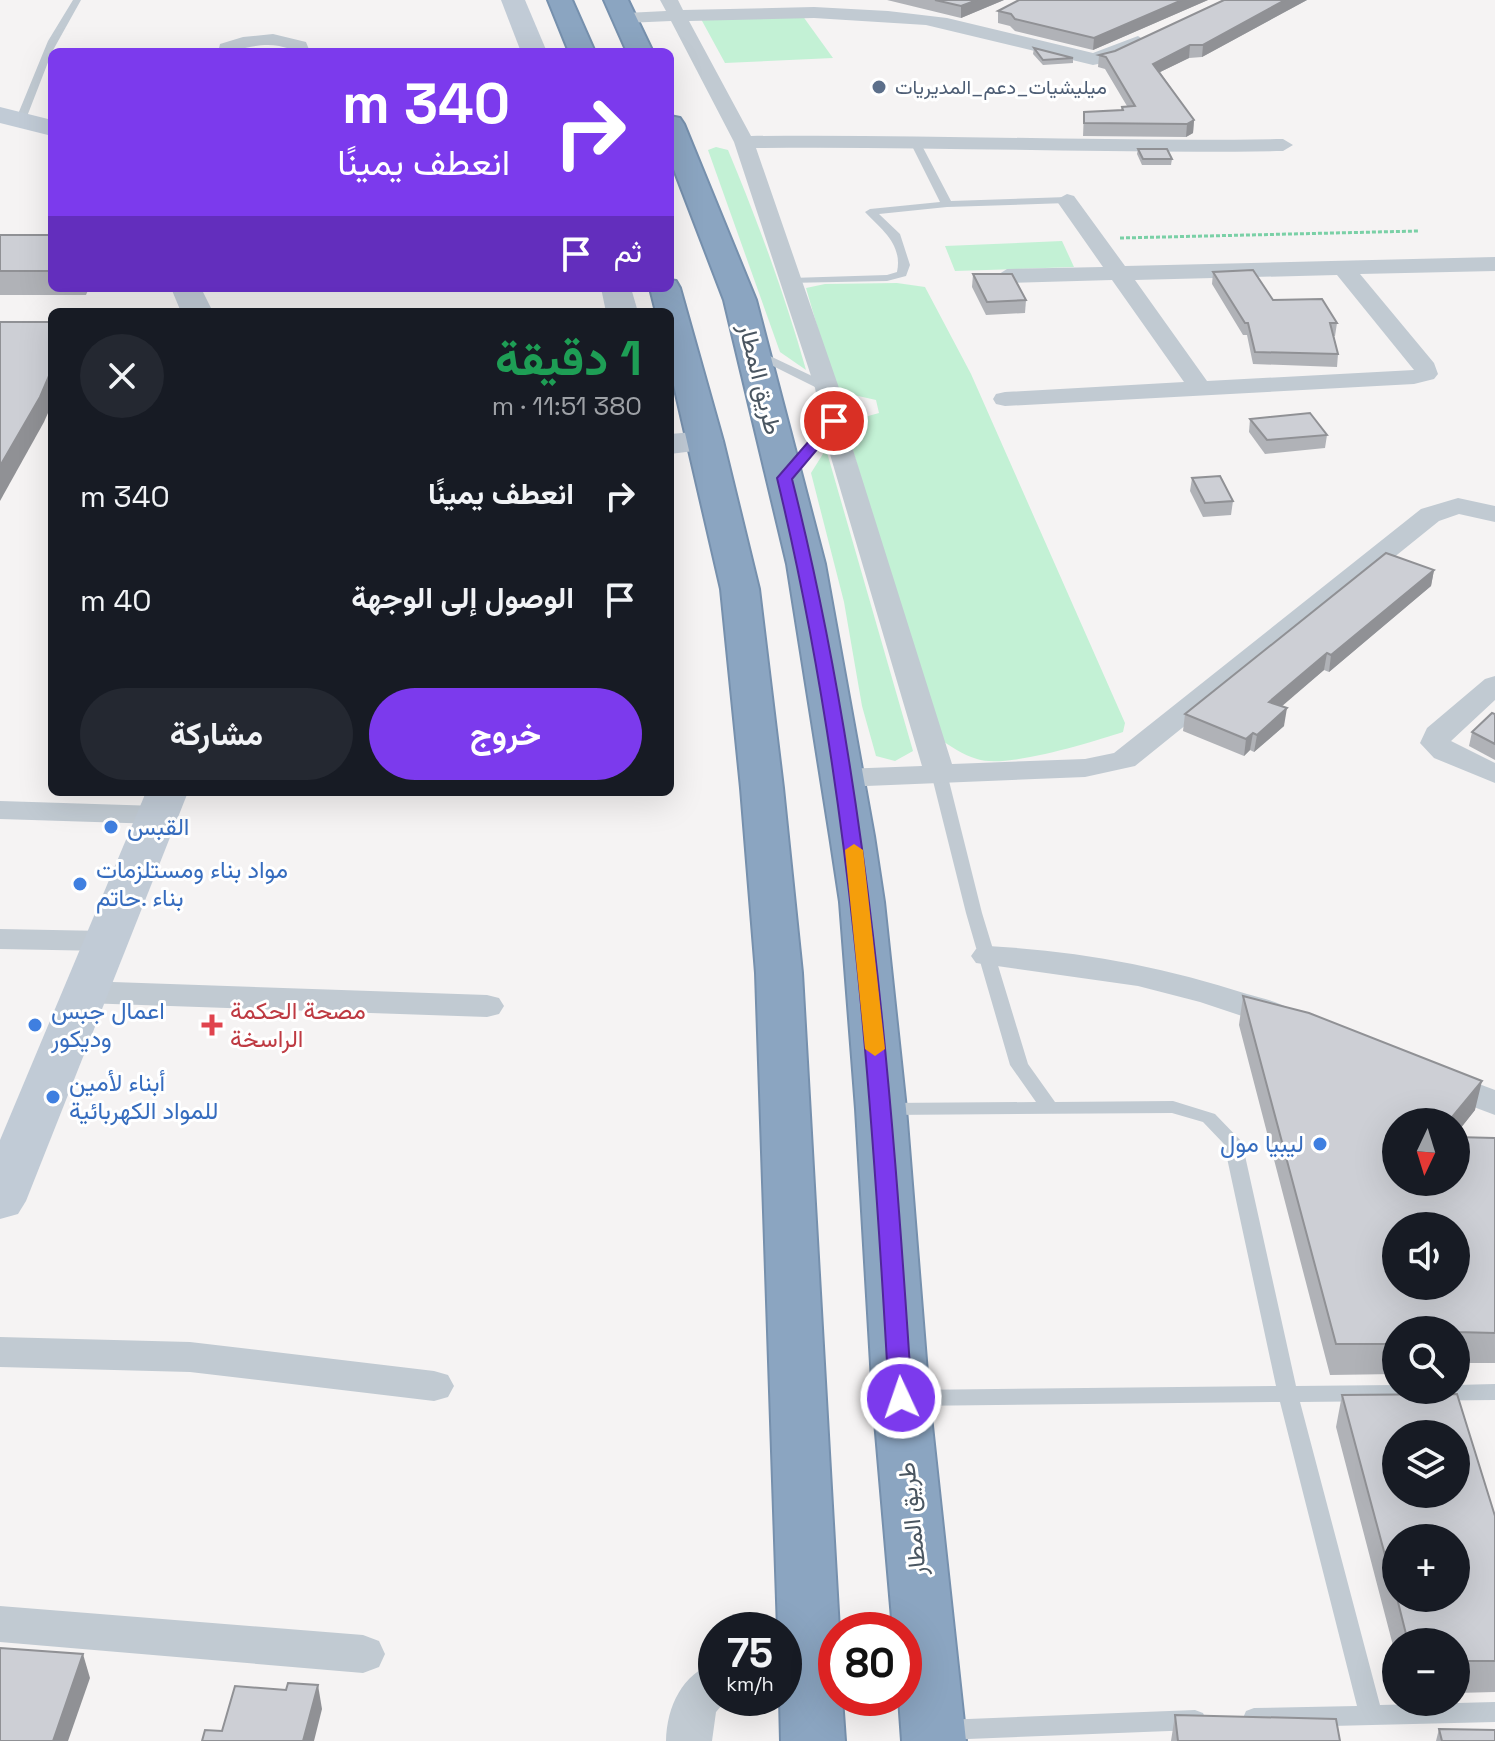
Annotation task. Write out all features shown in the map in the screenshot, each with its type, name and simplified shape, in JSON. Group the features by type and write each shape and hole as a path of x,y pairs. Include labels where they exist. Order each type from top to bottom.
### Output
{"highway":[{"path":"560,0 580,48"},
{"path":"621,9 638,48"},
{"name":"طريق المطار","path":"674,134 734,285 753,352 806,564 842,778 862,902 881,1109 901,1398 933,1736"},
{"path":"674,348 688,442 740,589 779,973 796,1612"},
{"path":"802,1685 813,1741"}],"street":[{"path":"513,0 532,48"},
{"path":"674,8 744,142 827,388 834,421 939,773"},
{"path":"621,9 847,12 968,27 1093,59 1106,57 1162,32"},
{"path":"968,27 991,16"},
{"path":"227,48 237,43 285,40 300,48"},
{"path":"10,117 48,127"},
{"path":"744,142 914,140 1159,147 1283,145"},
{"path":"1067,200 1200,388"},
{"path":"1007,276 1495,264"},
{"path":"1005,399 1426,374 1426,368 1344,269"},
{"path":"842,778 1085,768 1124,760 1430,515 1458,506 1495,514"},
{"path":"1495,685 1438,734 1435,743 1445,752 1495,774"},
{"path":"0,810 162,804 0,1201"},
{"path":"0,939 105,941"},
{"path":"988,956 1027,958 1149,975 1307,1028"},
{"path":"84,992 487,1006"},
{"path":"1408,1069 1495,1103"},
{"path":"0,1352 190,1357 434,1386"},
{"path":"0,1624 363,1654"},
{"path":"689,1741 689,1716 698,1702"}],"lane":[{"path":"49,48 77,0"},
{"path":"10,117 48,50"},
{"path":"914,140 947,204"},
{"path":"791,281 887,278 902,274 904,265 895,234 870,212 947,204 1067,200"},
{"path":"753,352 827,388"},
{"path":"784,478 834,421"},
{"path":"939,773 960,863 1019,1065 1050,1108"},
{"path":"881,1109 1173,1107 1209,1118 1233,1142 1288,1395 1371,1714"},
{"path":"901,1398 1495,1392"},
{"path":"933,1736 1222,1720 1495,1712"}],"path":[{"path":"1093,238 1419,231"}],"green space":[{"path":"802,15 833,58 725,63 701,19"},
{"path":"716,147 728,150 739,177 780,286 806,370 780,352 708,150"},
{"path":"1062,241 1074,267 955,271 945,246"},
{"path":"897,283 925,287 971,374 1125,723 1123,732 1049,753 991,761 967,755 938,738 846,427 850,421 879,413 876,400 836,391 806,288 825,284"},
{"path":"826,449 913,751 895,761 876,756 862,706 844,602 811,473"}],"building":[{"path":"935,0 977,0 961,6"},
{"path":"1019,0 1182,0 1094,38 1015,19 1011,14 998,11"},
{"path":"1224,0 1285,0 1203,45 1190,45 1153,64 1194,120 1187,124 1084,123 1084,112 1123,110 1122,107 1135,106 1106,57 1099,55 1115,51"},
{"path":"1034,48 1073,58 1043,60"},
{"path":"1138,149 1167,149 1172,159 1143,159"},
{"path":"0,235 48,235 48,271 0,271"},
{"path":"1253,270 1273,300 1322,299 1337,323 1330,323 1338,354 1255,352 1248,323 1245,323 1213,272"},
{"path":"973,274 1012,274 1026,300 987,302"},
{"path":"0,322 48,322 48,378 0,466"},
{"path":"1310,413 1327,435 1267,440 1250,419"},
{"path":"1220,476 1233,501 1205,503 1192,478"},
{"path":"1386,553 1434,570 1269,702 1287,708 1257,735 1253,733 1246,739 1185,714"},
{"path":"1492,713 1495,714 1495,744 1472,732"},
{"path":"1243,996 1309,1013 1482,1081 1460,1108 1382,1108 1382,1196 1470,1196 1470,1137 1495,1138 1495,1333 1470,1332 1470,1316 1382,1316 1382,1344 1336,1344"},
{"path":"1342,1395 1382,1395 1382,1404 1460,1404 1465,1420 1382,1420 1382,1508 1470,1508 1470,1436 1495,1516 1495,1661 1470,1661 1470,1628 1404,1628 1400,1612 1470,1612 1470,1524 1382,1524 1382,1544"},
{"path":"0,1648 83,1654 53,1741 0,1741"},
{"path":"288,1683 318,1685 303,1741 202,1741 205,1730 222,1731 235,1686 286,1690"},
{"path":"1175,1715 1336,1719 1340,1741 1178,1741"},
{"path":"1439,1729 1495,1730 1495,1741 1442,1741"}],"slow traffic":[{"path":"854,850 862,902 875,1049"}],"place":[{"name":"ميليشيات_دعم_المديريات","path":"879,87"},
{"name":"القبس","path":"111,827"},
{"name":"مواد بناء ومستلزمات بناء .حاتم","path":"80,884"},
{"name":"اعمال جبس وديكور","path":"35,1025"},
{"name":"مصحة الحكمة الراسخة","path":"212,1025"},
{"name":"أبناء لأمين للمواد الكهربائية","path":"53,1097"},
{"name":"ليبيا مول","path":"1320,1144"}],"route":[{"path":"834,421 784,478 806,564 862,902 889,1212 901,1398"}]}
